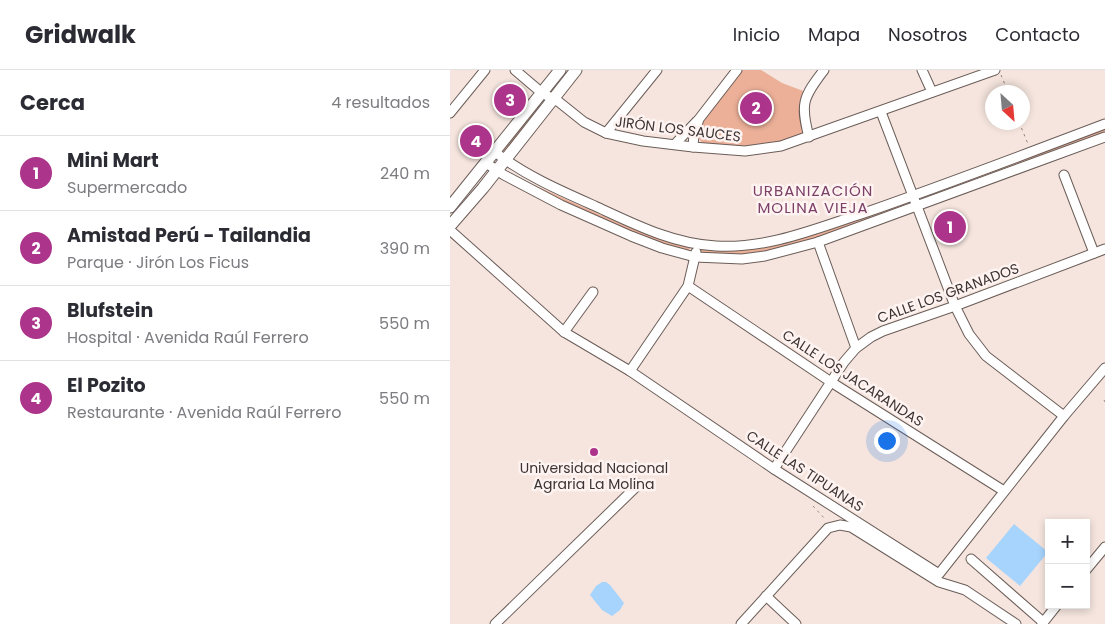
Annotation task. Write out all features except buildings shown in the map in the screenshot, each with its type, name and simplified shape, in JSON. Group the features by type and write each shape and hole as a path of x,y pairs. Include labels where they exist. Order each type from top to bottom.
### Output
{"main road":[{"path":"450,207 542,93 568,72"},
{"path":"451,231 455,218 483,188 553,98 568,72"},
{"path":"476,176 480,173 485,175 486,180 483,188"}],"street":[{"path":"450,113 485,70"},
{"name":"JIRÓN LOS SAUCES","path":"514,70 542,93 553,98 584,122 606,133 693,147 745,151 782,146 995,70"},
{"path":"606,133 657,70"},
{"path":"675,144 699,119 736,70"},
{"path":"808,137 804,120 804,105 811,87 824,70"},
{"path":"922,70 932,92"},
{"path":"881,112 955,306 969,334 986,356 1064,416"},
{"path":"693,147 694,134 699,119"},
{"path":"495,152 505,160 568,194 665,237 697,244 738,246 763,244 786,239 914,196 1105,124"},
{"path":"486,163 527,188 562,206 662,248 695,257 742,259 766,256 818,242 1105,137"},
{"path":"1064,175 1094,253"},
{"path":"527,188 534,176"},
{"name":"CALLE LAS TIPUANAS","path":"451,231 564,332 630,371 774,469 939,574 1064,416 1105,368"},
{"path":"818,242 856,348"},
{"path":"630,371 688,286 697,244"},
{"name":"CALLE LOS GRANADOS","path":"774,469 844,362 856,348 871,337 1105,249"},
{"name":"CALLE LOS JACARANDAS","path":"688,286 831,382 1004,491"},
{"path":"564,332 593,292"},
{"path":"495,624 638,484"},
{"path":"741,624 828,528 840,525 851,527 939,582 965,590 1016,624"},
{"path":"1090,565 1105,547"},
{"path":"972,560 1043,623 1054,609"},
{"path":"766,596 796,624"}],"path":[{"path":"999,70 1005,85"},
{"path":"1022,130 1030,152"},
{"path":"812,506 826,520 828,528"}],"shaded area":[{"path":"740,70 761,70 782,83 806,92 801,114 805,135 760,146 703,145 698,134 699,127 715,101"},
{"path":"539,104 541,106 505,151 501,149"},
{"path":"1105,127 1105,133 929,197 921,198 921,196"},
{"path":"534,185 621,224 691,247 688,251 665,246 541,192 534,188"},
{"path":"910,199 909,205 847,228 787,247 739,255 700,253 699,250 701,248 774,245 787,242"}],"water":[{"path":"1014,524 1045,550 1045,556 1020,586 986,558"},
{"path":"602,582 610,585 624,603 620,610 612,616 602,610 590,595 596,586"}],"place":[{"name":"Blufstein","path":"510,100"},
{"name":"Amistad Perú - Tailandia","path":"756,108"},
{"name":"El Pozito","path":"476,141"},
{"name":"Mini Mart","path":"950,227"},
{"name":"Universidad Nacional Agraria La Molina","path":"594,452"}],"district":[{"name":"URBANIZACIÓN MOLINA VIEJA","path":"813,200"}]}
